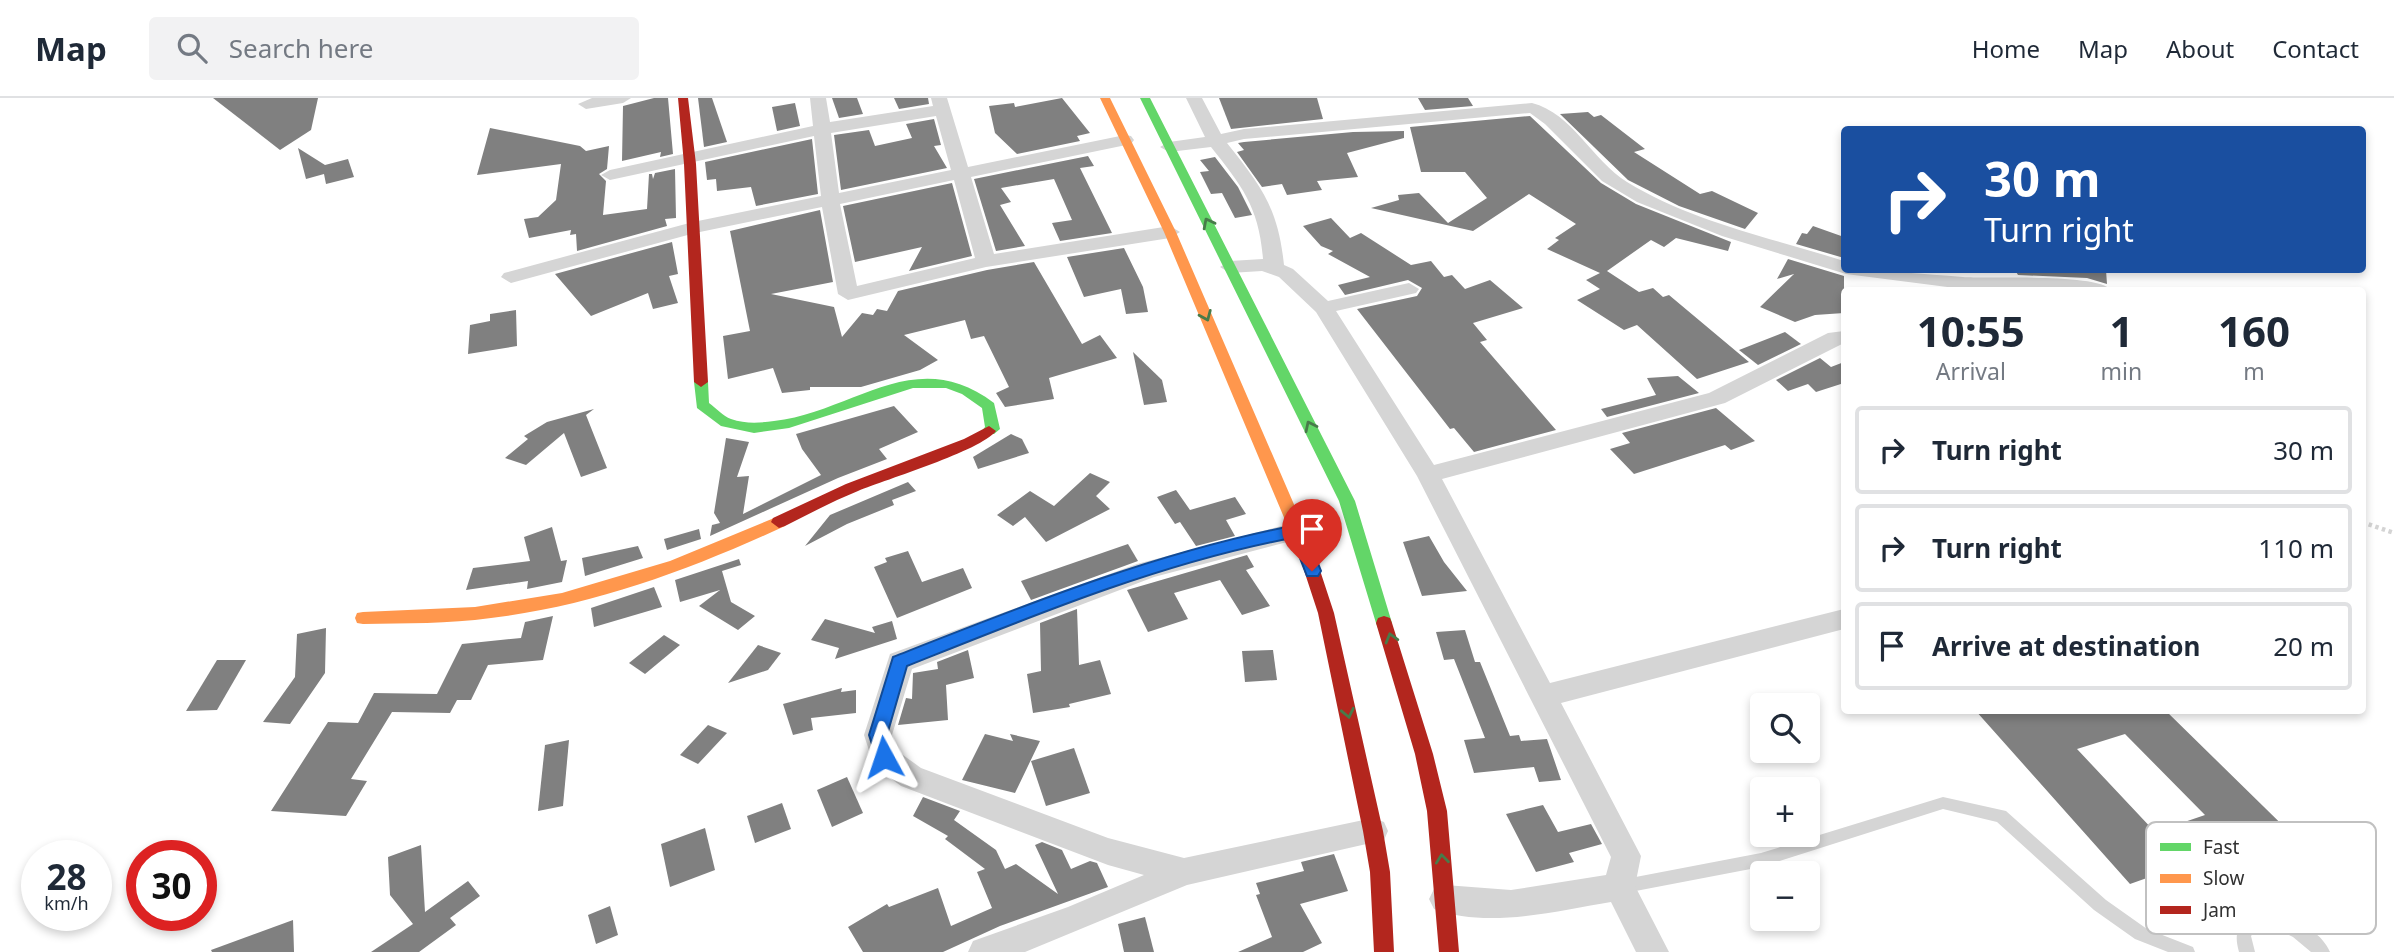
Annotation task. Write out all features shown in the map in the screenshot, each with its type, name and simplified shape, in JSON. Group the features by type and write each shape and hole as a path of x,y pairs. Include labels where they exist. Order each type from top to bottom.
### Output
{"main road":[{"path":"363,618 491,612 568,598 726,547 850,488 969,443 993,429 989,406 970,391 938,382 908,387 774,427 737,427 713,418 702,405 689,157 683,98"},
{"path":"1105,98 1170,232 1297,531 1326,613 1373,831 1380,872 1384,952"},
{"path":"1145,98 1347,501 1424,754 1437,811 1449,952"}],"street":[{"path":"586,104 623,98"},
{"path":"818,98 830,198 848,294 986,261 1170,232"},
{"path":"1194,98 1216,141 1255,190 1271,233 1274,269"},
{"path":"1406,98 1420,118"},
{"path":"610,175 941,104 986,261"},
{"path":"1169,147 1216,141 1244,134 1522,107 1541,111 1577,149 1619,184 1693,218 1841,266"},
{"path":"511,277 693,228 1125,139"},
{"path":"1230,267 1264,265 1286,273 1324,308 1428,475 1626,856 1619,887 1653,952"},
{"path":"1878,273 1963,283 2057,284 2079,287"},
{"path":"1324,308 1409,289"},
{"path":"1428,475 1717,398 1841,337"},
{"path":"1184,872 1108,851 911,777 884,757 878,735 900,662 1023,613 1231,543 1297,531"},
{"path":"1545,696 1841,620"},
{"path":"984,952 1075,919 1184,872 1373,831"},
{"path":"1445,900 1511,904 1619,887"}],"lane":[{"path":"1619,887 1761,860 1943,803 2001,816 2100,905 2141,934 2187,952"},
{"path":"2244,934 2247,952"},
{"path":"2303,934 2322,952"}],"path":[{"path":"2366,523 2394,533"}],"building":[{"path":"213,98 318,98 311,130 280,150"},
{"path":"654,98 668,98 673,154 660,157 661,152 622,161 623,106"},
{"path":"698,98 712,98 727,142 704,147"},
{"path":"832,98 857,98 863,114 839,118"},
{"path":"894,98 928,98 929,104 899,109"},
{"path":"1062,98 1090,133 1077,136 1080,141 1017,154 995,133 989,106 1014,103 1015,107"},
{"path":"1219,98 1317,98 1323,119 1231,129"},
{"path":"1418,98 1468,98 1473,106 1425,110"},
{"path":"795,103 800,126 777,131 772,107"},
{"path":"1588,112 1594,117 1601,115 1645,149 1634,152 1700,194 1712,191 1758,213 1745,229 1679,206 1628,180 1560,114"},
{"path":"1530,116 1601,183 1636,204 1731,242 1728,251 1676,238 1664,247 1651,240 1607,271 1639,292 1653,288 1663,297 1669,295 1749,362 1697,379 1637,325 1624,330 1577,300 1600,289 1586,280 1600,273 1547,249 1559,240 1555,238 1576,224 1529,194 1473,231 1371,208 1399,200 1398,195 1419,193 1448,223 1487,198 1465,172 1421,172 1410,127"},
{"path":"934,119 941,145 934,146 947,168 841,190 834,135 869,130 875,146 912,138 906,124"},
{"path":"490,128 580,146 586,151 609,146 607,169 599,174 606,181 603,215 647,209 649,174 652,174 653,179 655,173 675,169 676,218 665,219 667,226 577,251 576,234 570,235 571,230 529,238 524,219 538,217 556,200 561,164 477,175"},
{"path":"1404,131 1404,138 1347,153 1358,177 1317,181 1322,190 1287,195 1282,184 1262,187 1237,152 1244,150 1238,143 1244,142 1353,132"},
{"path":"812,139 818,194 756,206 751,187 717,191 716,179 707,180 705,162"},
{"path":"298,148 325,165 348,159 354,177 326,184 324,174 306,179"},
{"path":"1088,156 1094,166 1080,168 1112,233 1060,241 1052,223 1072,220 1054,179 1001,188 1011,202 1000,205 1025,246 996,251 974,179"},
{"path":"1215,157 1238,187 1252,215 1235,218 1222,193 1211,194 1200,172 1209,171 1200,160"},
{"path":"952,183 972,256 909,271 922,247 855,262 843,206"},
{"path":"820,210 833,282 771,294 834,307 842,337 862,313 873,315 877,309 887,311 898,291 1034,262 1082,344 1100,335 1117,358 1049,378 1054,399 1005,407 996,393 1009,387 984,336 971,339 965,320 904,335 938,360 920,370 861,387 810,387 810,390 782,393 773,368 728,379 723,336 750,331 730,231"},
{"path":"1331,218 1350,238 1361,233 1411,265 1431,261 1444,277 1452,275 1465,289 1490,280 1523,308 1473,323 1487,340 1480,342 1556,430 1474,452 1454,428 1450,429 1357,309 1417,296 1422,288 1408,280 1345,295 1338,285 1370,277 1328,254 1333,251 1321,246 1303,226"},
{"path":"1813,226 1841,236 1841,257 1796,244 1802,233 1807,234"},
{"path":"672,242 678,274 669,276 678,303 653,309 648,293 591,316 555,274"},
{"path":"1124,248 1143,287 1148,312 1126,314 1121,289 1084,297 1067,257"},
{"path":"1788,259 1844,276 1844,287 1841,287 1841,313 1815,315 1795,322 1760,307 1794,274 1777,279"},
{"path":"2017,273 2106,273 2107,284 2087,278"},
{"path":"516,310 517,346 468,354 470,325 490,321 490,314"},
{"path":"1785,332 1801,344 1758,365 1739,350"},
{"path":"1133,352 1162,380 1167,402 1144,405"},
{"path":"1820,358 1831,367 1841,363 1841,384 1816,392 1808,384 1788,391 1776,380"},
{"path":"1678,376 1699,393 1607,417 1601,409 1656,395 1647,378"},
{"path":"894,406 918,432 879,449 887,459 838,478 710,536 712,525 720,523 714,513 726,438 749,442 737,477 749,476 743,514 821,475 802,449 796,434"},
{"path":"1716,408 1755,441 1731,450 1725,445 1634,474 1610,449 1630,443 1622,433"},
{"path":"594,409 586,415 607,468 581,477 564,433 526,465 505,458 528,439 524,436 547,422"},
{"path":"1011,434 1022,439 1029,453 978,469 973,457"},
{"path":"1090,473 1110,482 1096,496 1110,509 1046,542 1025,517 1013,526 997,515 1030,491 1054,506"},
{"path":"908,482 916,491 892,500 894,505 847,524 805,546 830,515"},
{"path":"1176,490 1190,510 1235,497 1246,514 1226,520 1235,536 1196,546 1180,522 1175,524 1157,497"},
{"path":"552,527 561,561 567,560 562,582 527,589 528,581 466,590 473,568 530,561 524,537"},
{"path":"699,529 701,539 667,550 664,539"},
{"path":"1429,536 1444,562 1467,591 1422,596 1403,542"},
{"path":"1128,544 1138,561 1031,600 1021,581"},
{"path":"638,546 643,558 585,576 582,558"},
{"path":"908,551 922,582 963,568 972,588 897,618 874,567 887,562 885,558"},
{"path":"1247,555 1254,567 1246,570 1270,606 1242,615 1220,580 1174,593 1188,619 1148,632 1127,590"},
{"path":"739,559 741,565 722,571 731,602 755,616 738,630 699,606 720,590 680,602 675,580"},
{"path":"654,587 662,607 594,627 591,608"},
{"path":"1077,609 1079,665 1100,660 1111,694 1069,704 1070,707 1033,713 1027,674 1041,671 1040,623"},
{"path":"553,616 543,660 488,665 471,700 457,700 450,713 392,712 351,779 367,781 346,816 271,811 328,722 358,723 374,693 437,694 462,644 521,638 525,622"},
{"path":"825,619 875,633 872,627 892,621 897,639 835,659 839,648 811,640"},
{"path":"326,628 325,673 290,724 263,722 295,677 297,634"},
{"path":"1465,630 1475,662 1480,662 1510,736 1519,735 1521,741 1547,739 1561,780 1539,782 1534,767 1474,773 1464,740 1485,738 1454,659 1444,660 1436,632"},
{"path":"664,635 680,645 645,674 629,663"},
{"path":"758,645 781,653 768,670 728,683"},
{"path":"968,650 974,678 946,685 948,720 898,725 906,698 912,699 913,673 938,669 937,662"},
{"path":"1273,650 1277,680 1245,682 1242,651"},
{"path":"217,660 246,660 217,710 186,711"},
{"path":"842,688 841,692 856,690 856,713 811,718 813,730 793,735 783,704"},
{"path":"1979,714 2169,714 2279,822 2184,822 2205,815 2125,734 2077,749 2146,822 2146,878 2130,884"},
{"path":"708,725 727,733 698,764 680,755"},
{"path":"985,734 1013,741 1010,734 1040,741 1015,793 962,780"},
{"path":"569,740 563,806 538,811 545,745"},
{"path":"1074,748 1090,793 1046,806 1031,761"},
{"path":"847,777 863,813 832,827 817,790"},
{"path":"923,797 960,811 954,820 996,850 1005,869 1016,864 1058,894 1035,845 1042,842 1062,850 1071,869 1090,861 1097,863 1108,887 1000,926 943,952 863,952 848,927 887,904 889,907 938,888 951,926 992,908 977,872 985,869 945,839 948,836 913,816"},
{"path":"782,803 791,829 755,843 747,816"},
{"path":"1543,805 1558,832 1591,824 1602,844 1569,853 1574,862 1536,872 1506,814"},
{"path":"705,828 715,870 670,887 661,844"},
{"path":"421,845 425,912 468,881 480,896 450,918 456,925 419,952 371,952 413,924 390,895 388,857"},
{"path":"1334,854 1348,891 1300,904 1322,943 1303,952 1238,952 1272,937 1256,895 1260,894 1256,883 1304,871 1301,862"},
{"path":"610,906 618,935 596,944 588,915"},
{"path":"1145,917 1154,952 1124,952 1118,924"},
{"path":"293,920 294,952 211,950"}],"traffic: fast":[{"path":"1145,98 1347,501 1384,623"},
{"path":"701,382 702,405 726,423 754,428 784,425 913,383 941,382 955,385 989,406 993,429 989,431"}],"traffic: slow":[{"path":"1105,98 1170,232 1304,546"},
{"path":"363,618 475,614 562,599 676,565 779,522"}],"traffic: jam":[{"path":"683,98 690,164 701,382"},
{"path":"779,522 851,488 969,443 989,431"},
{"path":"1304,546 1326,613 1373,831 1380,872 1384,952"},
{"path":"1384,623 1424,754 1437,811 1449,952"}],"route":[{"path":"884,757 878,735 900,662 1023,613 1231,543 1297,531 1312,571"}]}
